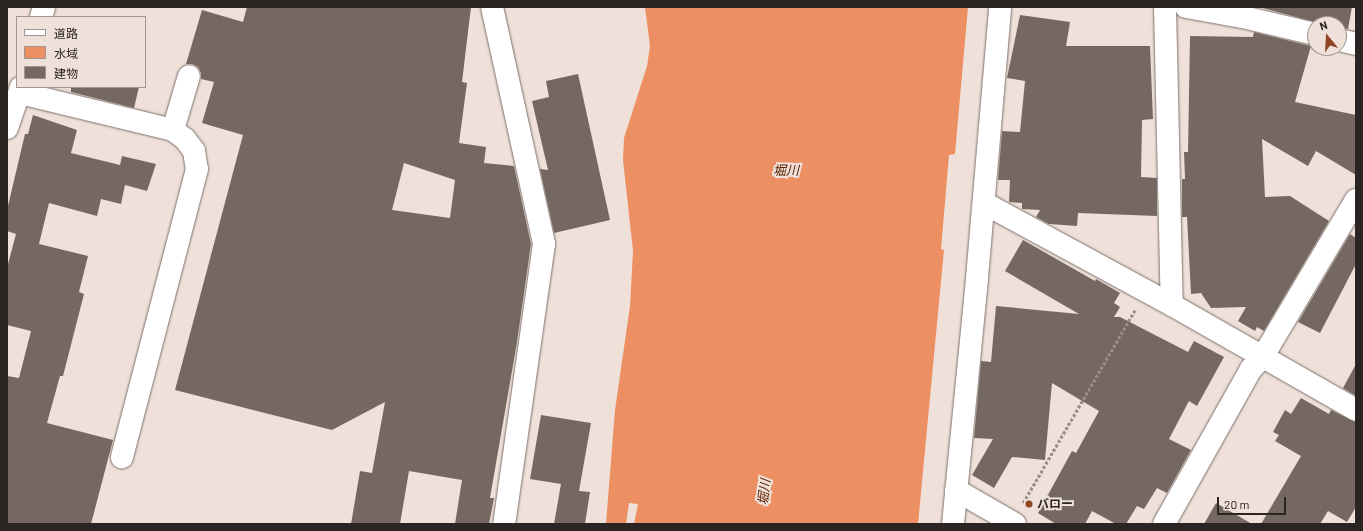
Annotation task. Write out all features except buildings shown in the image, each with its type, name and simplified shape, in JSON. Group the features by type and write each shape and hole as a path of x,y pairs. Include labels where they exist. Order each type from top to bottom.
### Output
{"street":[{"path":"492,7 544,244 504,524"},
{"path":"953,524 984,203 1000,7"},
{"path":"1165,7 1172,306"},
{"path":"1186,7 1243,17 1307,32"},
{"path":"173,130 189,76"},
{"path":"7,128 21,90 173,130 185,139 194,151 196,169 122,457"},
{"path":"1164,524 1251,369 1262,358 1356,200"},
{"path":"984,203 1146,291 1356,410"},
{"path":"956,490 1013,523"}],"path":[{"path":"1013,523 1146,291"}],"water":[{"name":"堀川","path":"645,7 968,7 955,154 949,155 941,249 944,250 918,524 606,524 615,410 630,306 633,251 623,160 624,138 647,66 650,46"}],"pier":[{"path":"629,503 638,504 634,524 626,524"}],"place":[{"name":"バロー","path":"1029,504"}]}
